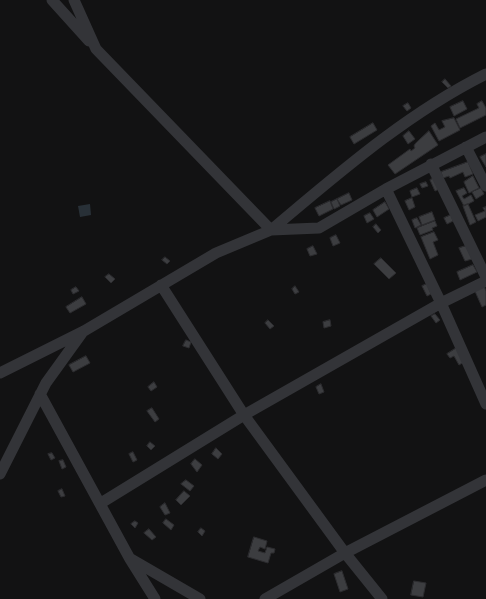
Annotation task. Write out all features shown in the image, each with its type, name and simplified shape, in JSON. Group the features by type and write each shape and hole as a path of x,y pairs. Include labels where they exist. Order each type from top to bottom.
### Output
{"street":[{"path":"52,0 96,49 271,230 319,228 431,164 486,137"},
{"path":"74,0 96,49"},
{"path":"0,373 84,331 216,253 271,230 379,141 417,114 486,74"},
{"path":"466,147 486,186"},
{"path":"431,164 486,277"},
{"path":"386,189 441,302 486,404"},
{"path":"101,503 244,415 441,302 486,281"},
{"path":"161,285 244,415 345,553 382,599"},
{"path":"0,474 46,383 84,331"},
{"path":"40,394 101,503 130,559 155,599"},
{"path":"265,599 345,553 486,480"},
{"path":"130,559 200,599"}],"shaded area":[{"path":"90,204 91,215 80,217 78,206"}],"building":[{"path":"445,79 451,86 448,88 442,82"},
{"path":"463,101 467,109 454,116 450,107"},
{"path":"482,101 486,108 486,115 460,128 456,119 479,108 477,104"},
{"path":"408,103 411,108 407,111 403,106"},
{"path":"454,118 460,130 439,141 431,126 435,123 439,130 445,127 442,121"},
{"path":"373,123 377,130 354,144 350,137"},
{"path":"409,131 415,139 408,144 403,136"},
{"path":"429,131 438,145 395,174 388,165 410,149 411,151 415,148 415,144"},
{"path":"486,154 486,167 480,157"},
{"path":"468,162 473,174 465,177 463,172 450,178 449,176 443,178 441,172"},
{"path":"473,176 479,188 469,193 464,182"},
{"path":"436,177 441,188 435,191 430,180"},
{"path":"426,182 428,186 422,188 420,184"},
{"path":"417,188 420,194 412,197 410,191"},
{"path":"464,188 467,193 462,196 464,199 471,195 474,201 464,206 456,191"},
{"path":"481,188 484,194 476,199 472,192"},
{"path":"349,193 352,200 341,205 337,199"},
{"path":"412,198 415,207 409,210 405,201"},
{"path":"337,199 340,206 334,209 331,202"},
{"path":"330,201 333,209 319,216 315,208"},
{"path":"385,202 389,209 377,217 373,210"},
{"path":"468,204 476,222 470,225 463,206"},
{"path":"486,207 486,217 478,221 475,215 485,211 483,208"},
{"path":"432,212 435,220 422,225 419,217"},
{"path":"370,213 374,219 367,223 364,216"},
{"path":"451,215 453,221 447,224 444,218"},
{"path":"417,218 421,225 415,228 412,220"},
{"path":"435,221 437,226 432,228 433,230 420,235 417,228"},
{"path":"376,224 381,230 378,233 373,227"},
{"path":"434,232 438,240 433,242 438,255 430,259 421,237"},
{"path":"336,235 340,243 333,246 330,238"},
{"path":"313,246 317,254 310,256 307,249"},
{"path":"466,246 472,259 465,261 459,248"},
{"path":"165,257 170,261 167,264 162,260"},
{"path":"381,258 396,273 389,279 374,264"},
{"path":"473,265 477,272 460,280 457,272"},
{"path":"109,274 115,279 111,283 105,277"},
{"path":"427,284 431,294 427,296 422,286"},
{"path":"295,286 299,292 295,294 292,289"},
{"path":"484,286 486,291 486,305 482,307 474,289"},
{"path":"76,287 79,291 73,294 71,290"},
{"path":"82,297 86,304 70,313 66,307"},
{"path":"435,314 440,320 436,323 431,316"},
{"path":"268,320 274,326 270,329 265,323"},
{"path":"330,320 331,326 324,328 323,322"},
{"path":"186,340 191,342 189,348 183,346"},
{"path":"458,347 467,360 459,365 454,356 450,358 447,354"},
{"path":"86,356 90,363 73,372 69,365"},
{"path":"154,382 157,387 151,391 148,387"},
{"path":"321,384 324,392 319,394 316,387"},
{"path":"152,408 159,419 155,422 147,411"},
{"path":"150,442 155,446 151,450 147,446"},
{"path":"216,448 222,454 218,459 212,454"},
{"path":"133,452 137,460 133,462 129,454"},
{"path":"52,453 55,458 51,460 48,454"},
{"path":"195,459 202,465 197,472 191,464"},
{"path":"63,460 66,467 62,469 59,461"},
{"path":"186,480 194,486 190,491 181,484"},
{"path":"62,489 65,496 61,497 58,491"},
{"path":"184,491 190,496 181,505 176,500"},
{"path":"165,503 170,513 165,515 160,507"},
{"path":"166,519 174,525 171,530 163,523"},
{"path":"135,521 138,523 135,528 131,524"},
{"path":"201,528 205,531 202,536 198,532"},
{"path":"149,529 156,537 152,540 144,533"},
{"path":"254,537 267,541 265,549 260,547 258,551 265,553 267,547 275,549 274,553 271,553 268,563 248,557"},
{"path":"342,571 348,589 340,592 334,574"},
{"path":"414,581 426,583 423,597 411,595"}]}
